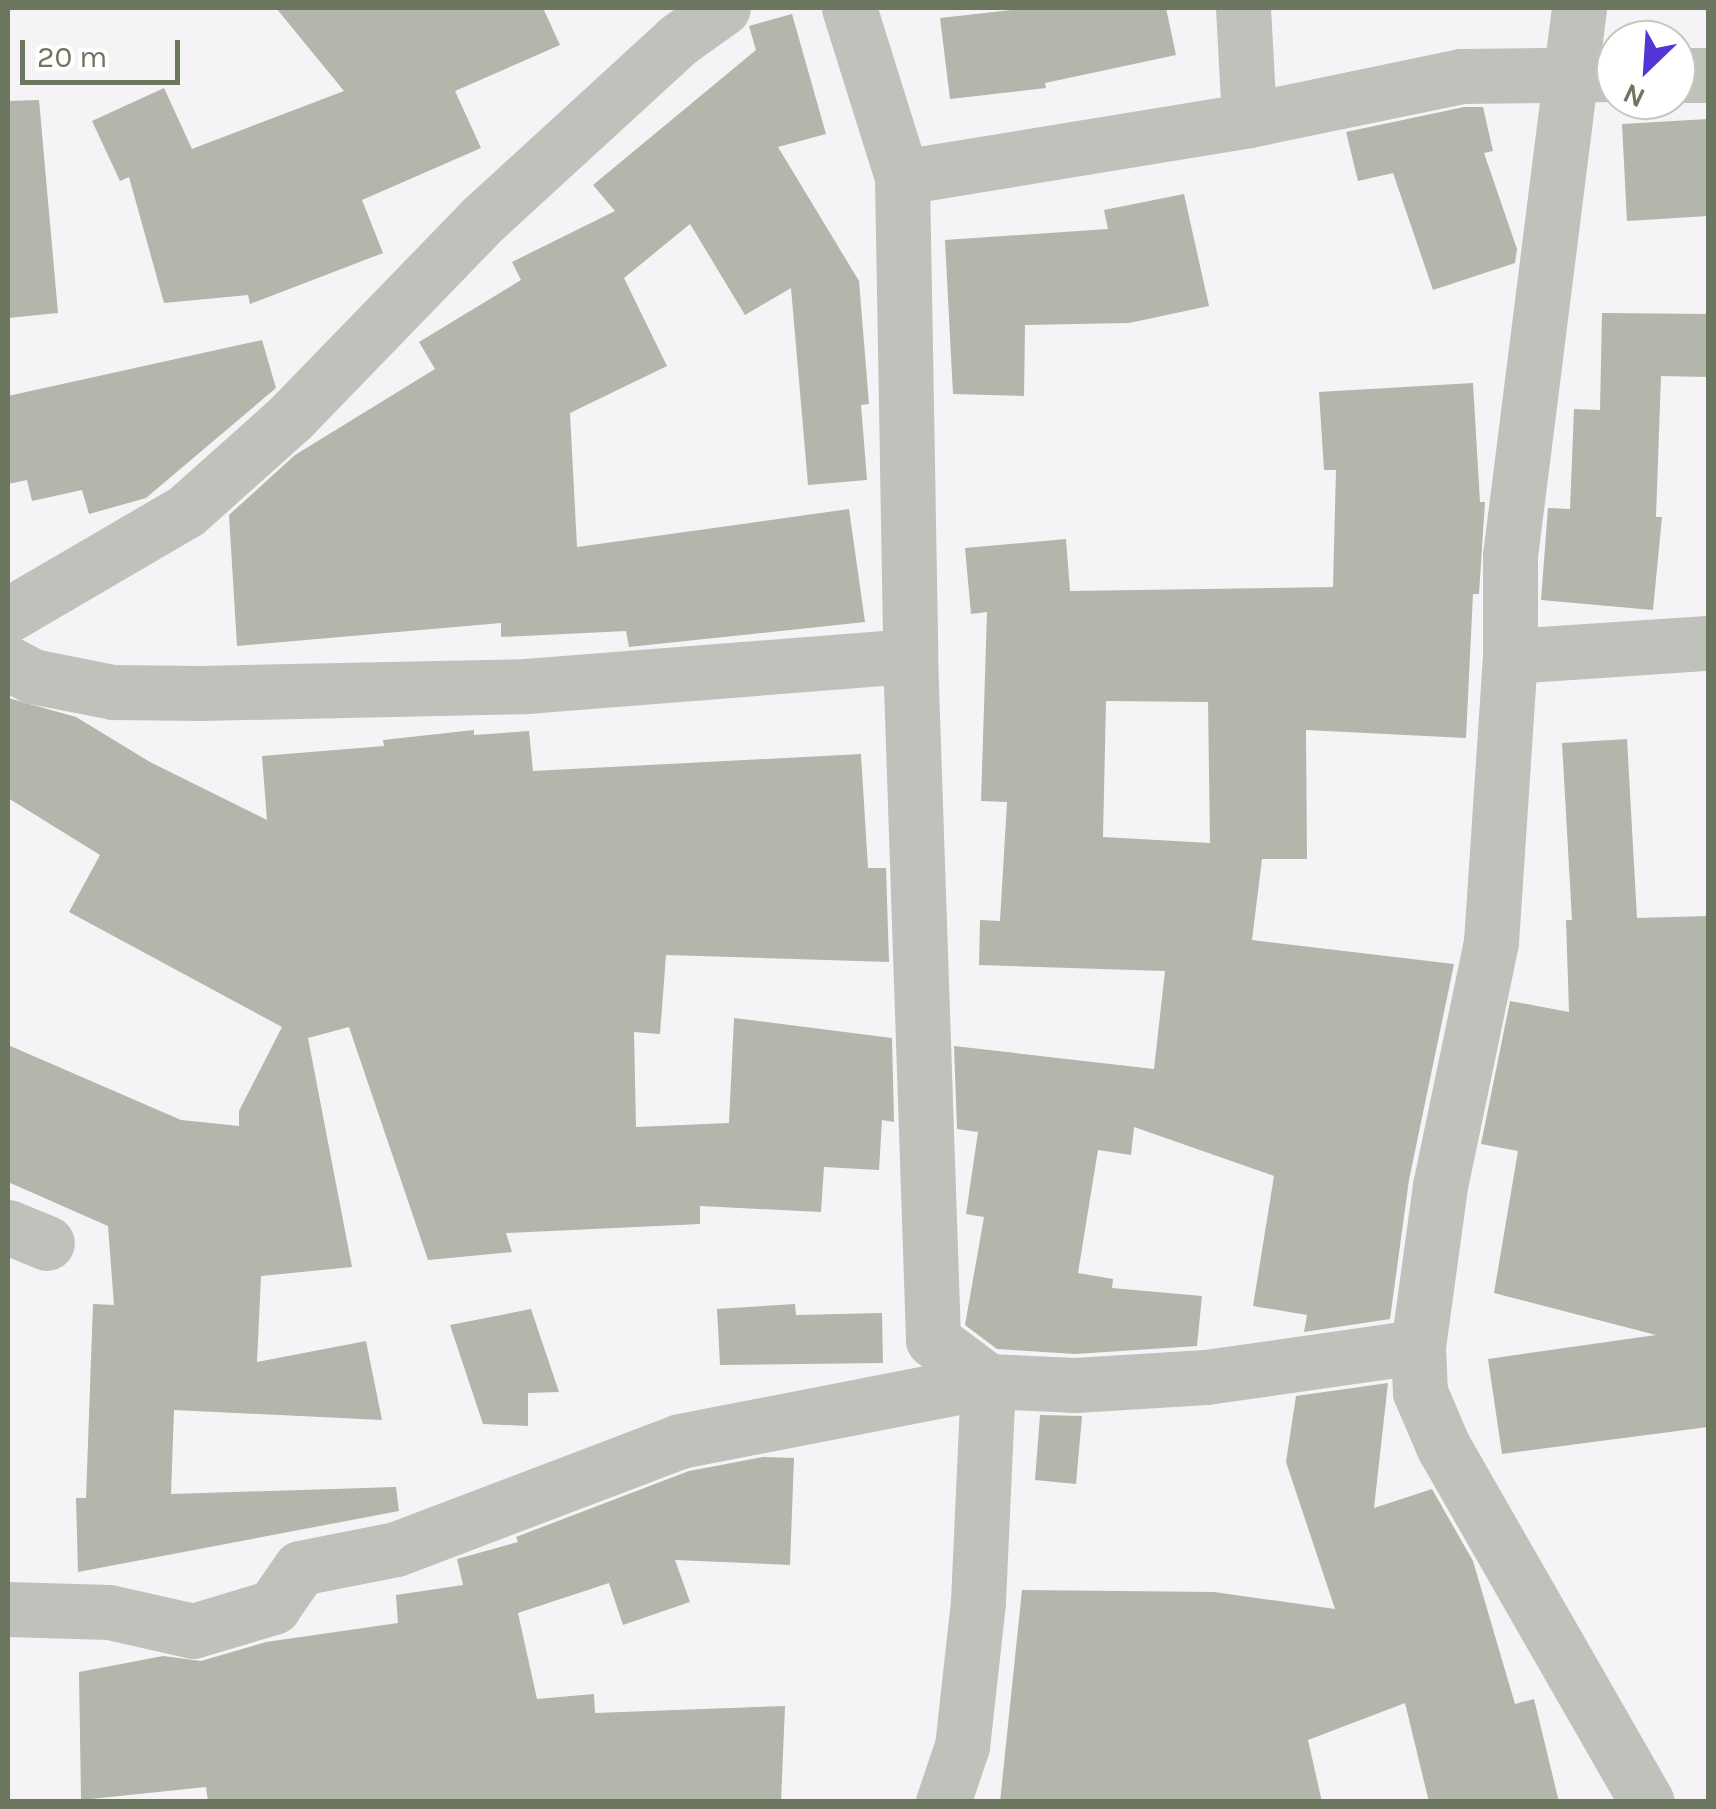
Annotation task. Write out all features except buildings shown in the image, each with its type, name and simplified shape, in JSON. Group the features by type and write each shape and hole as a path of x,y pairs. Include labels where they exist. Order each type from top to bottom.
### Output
{"street":[{"path":"8,615 186,512 291,417 484,218 678,40 723,8"},
{"path":"850,8 902,177 910,656 933,1340 988,1381"},
{"path":"1243,8 1249,120"},
{"path":"1579,8 1591,74 1540,345 1510,556 1510,656 1491,942 1440,1186 1418,1348 1420,1392 1443,1446 1647,1802"},
{"path":"902,177 1249,120 1461,76 1591,74"},
{"path":"1510,656 1708,643"},
{"path":"8,663 32,676 113,692 200,693 526,686 910,656"},
{"path":"8,1609 109,1612 168,1630 226,1624 273,1607 300,1568 396,1549 680,1441 988,1381 1206,1377 1418,1348"},
{"path":"944,1802 962,1746 978,1602 988,1381"}]}
